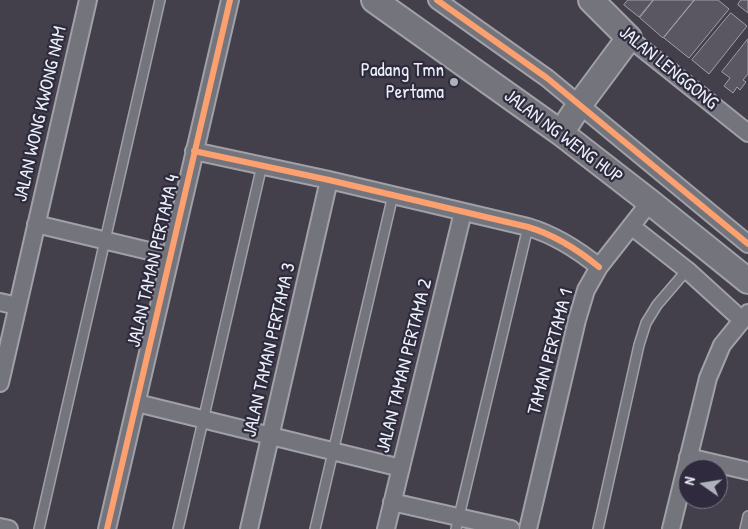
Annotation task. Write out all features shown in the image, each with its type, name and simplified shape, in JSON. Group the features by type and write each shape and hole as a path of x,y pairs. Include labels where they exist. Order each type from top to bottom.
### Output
{"main road":[{"name":"JALAN NG WENG HUP","path":"374,0 561,133 748,281"},
{"name":"JALAN LENGGONG","path":"591,0 629,38"},
{"path":"561,133 629,38"}],"street":[{"name":"JALAN WONG KWONG NAM","path":"0,383 88,0"},
{"name":"JALAN TAMAN PERTAMA 4","path":"107,529 230,0"},
{"path":"437,0 547,78 748,244"},
{"name":"JALAN LENGGONG","path":"629,38 748,133"},
{"path":"194,151 528,226 547,232 565,242 599,267"},
{"name":"JALAN TAMAN PERTAMA 3","path":"249,529 329,180"},
{"name":"TAMAN PERTAMA 1","path":"528,529 577,320 586,290 599,267 650,202"},
{"name":"JALAN TAMAN PERTAMA 2","path":"386,529 463,212"},
{"path":"36,224 170,256"},
{"path":"631,226 745,316 722,345 708,378 671,529"},
{"path":"0,302 17,306"},
{"path":"137,403 401,468"},
{"path":"688,456 748,471"},
{"path":"392,502 458,523 511,529"},
{"path":"0,527 9,529"}],"lane":[{"path":"39,529 160,0"},
{"path":"178,529 262,165"},
{"path":"315,529 393,195"},
{"path":"458,523 528,226"},
{"path":"598,529 639,345 646,324 658,305 687,270"},
{"path":"745,529 748,516"}],"building":[{"path":"628,0 653,0 639,17 624,5"},
{"path":"654,0 694,0 663,38 640,18"},
{"path":"695,0 718,0 729,9 689,58 664,38"},
{"path":"741,0 748,0 748,13 738,5"},
{"path":"731,13 747,26 709,74 692,60"},
{"path":"748,39 748,74 743,80 746,82 740,90 737,87 733,93 724,86 730,78 722,72"}],"cycle path":[{"path":"107,529 230,0"},
{"path":"437,0 547,78 748,244"},
{"path":"194,151 329,180 528,227 565,243 599,267"}],"place":[{"name":"Padang Tmn Pertama","path":"454,82"}]}
